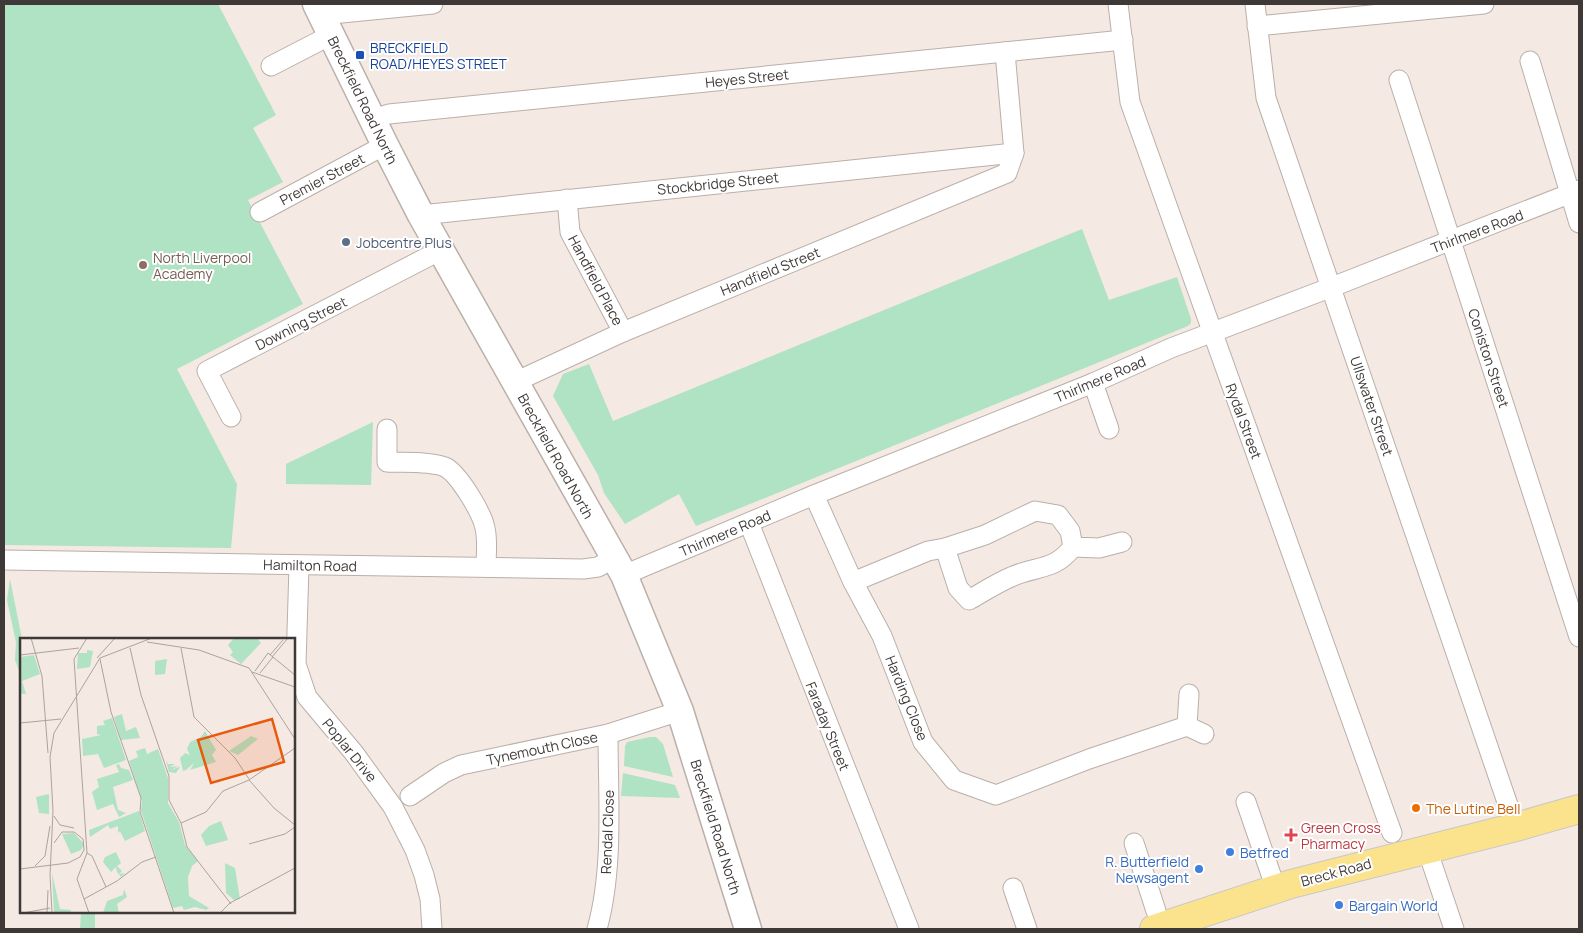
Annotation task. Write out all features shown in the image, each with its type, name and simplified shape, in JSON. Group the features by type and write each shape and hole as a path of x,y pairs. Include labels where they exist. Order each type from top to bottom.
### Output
{"main road":[{"name":"Breck Road","path":"1155,920 1579,809"}],"street":[{"path":"271,66 323,18 433,4"},
{"name":"Rydal Street","path":"1118,4 1130,102 1392,833"},
{"name":"Ullswater Street","path":"1255,4 1266,98 1508,805"},
{"path":"1257,26 1484,4"},
{"name":"Breckfield Road North","path":"323,18 384,145 421,215 619,567 680,711 748,929"},
{"name":"Heyes Street","path":"372,120 398,113 1123,40"},
{"path":"1005,52 1014,153"},
{"path":"1530,61 1575,192 1579,223"},
{"name":"Coniston Street","path":"1399,80 1579,637"},
{"name":"Premier Street","path":"260,212 384,145"},
{"name":"Stockbridge Street","path":"421,215 1014,153"},
{"name":"Handfield Street","path":"515,382 624,332 1007,174 1014,153"},
{"name":"Thirlmere Road","path":"619,567 749,523 1093,383 1171,348 1575,192"},
{"name":"Handfield Place","path":"567,199 570,232 624,332"},
{"name":"Downing Street","path":"231,417 207,371 441,250"},
{"path":"1093,383 1109,430"},
{"path":"387,429 387,462 438,465 453,472 482,517 485,528 486,567"},
{"name":"Harding Close","path":"814,495 854,582 882,636 923,742 954,780 996,795 1089,759 1187,726"},
{"path":"854,582 928,551 945,548 984,535 1035,511 1058,515 1070,531 1073,547 1065,558 1046,568 1012,576 969,600 958,588 945,548"},
{"name":"Faraday Street","path":"749,523 909,929"},
{"path":"1073,547 1099,548 1122,542"},
{"name":"Hamilton Road","path":"4,560 299,566 584,569 619,567"},
{"name":"Poplar Drive","path":"299,566 296,664 301,701 354,753 393,808 415,850 424,875 430,899 432,929"},
{"path":"1189,694 1187,726 1204,734"},
{"name":"Tynemouth Close","path":"410,796 444,773 461,765 608,734 680,711"},
{"name":"Rendal Close","path":"597,929 603,903 607,862 609,807 608,734"},
{"path":"1246,802 1276,889"},
{"path":"1134,843 1155,920"},
{"path":"1427,850 1454,929"},
{"path":"1013,888 1027,929"}],"green space":[{"name":"North Liverpool Academy","path":"4,4 218,4 276,115 253,128 283,182 248,200 303,304 177,369 237,484 231,548 4,545"},
{"path":"1082,229 1109,300 1177,277 1191,323 1188,326 696,526 679,494 625,524 604,493 598,475 553,396 563,374 589,364 613,421"},
{"path":"373,422 371,485 286,484 286,464"},
{"path":"10,579 22,638 20,638 20,673 15,660 16,642 7,600"},
{"path":"656,737 663,744 673,777 624,766 627,742"},
{"path":"623,773 675,785 680,798 621,796"},
{"path":"81,913 95,913 95,929 80,929"}],"place":[{"name":"BRECKFIELD ROAD/HEYES STREET","path":"360,55"},
{"name":"Jobcentre Plus","path":"346,242"},
{"name":"North Liverpool Academy","path":"143,265"},
{"name":"The Lutine Bell","path":"1416,808"},
{"name":"Green Cross Pharmacy","path":"1291,835"},
{"name":"Betfred","path":"1230,852"},
{"name":"R. Butterfield Newsagent","path":"1199,869"},
{"name":"Bargain World","path":"1339,905"}]}
